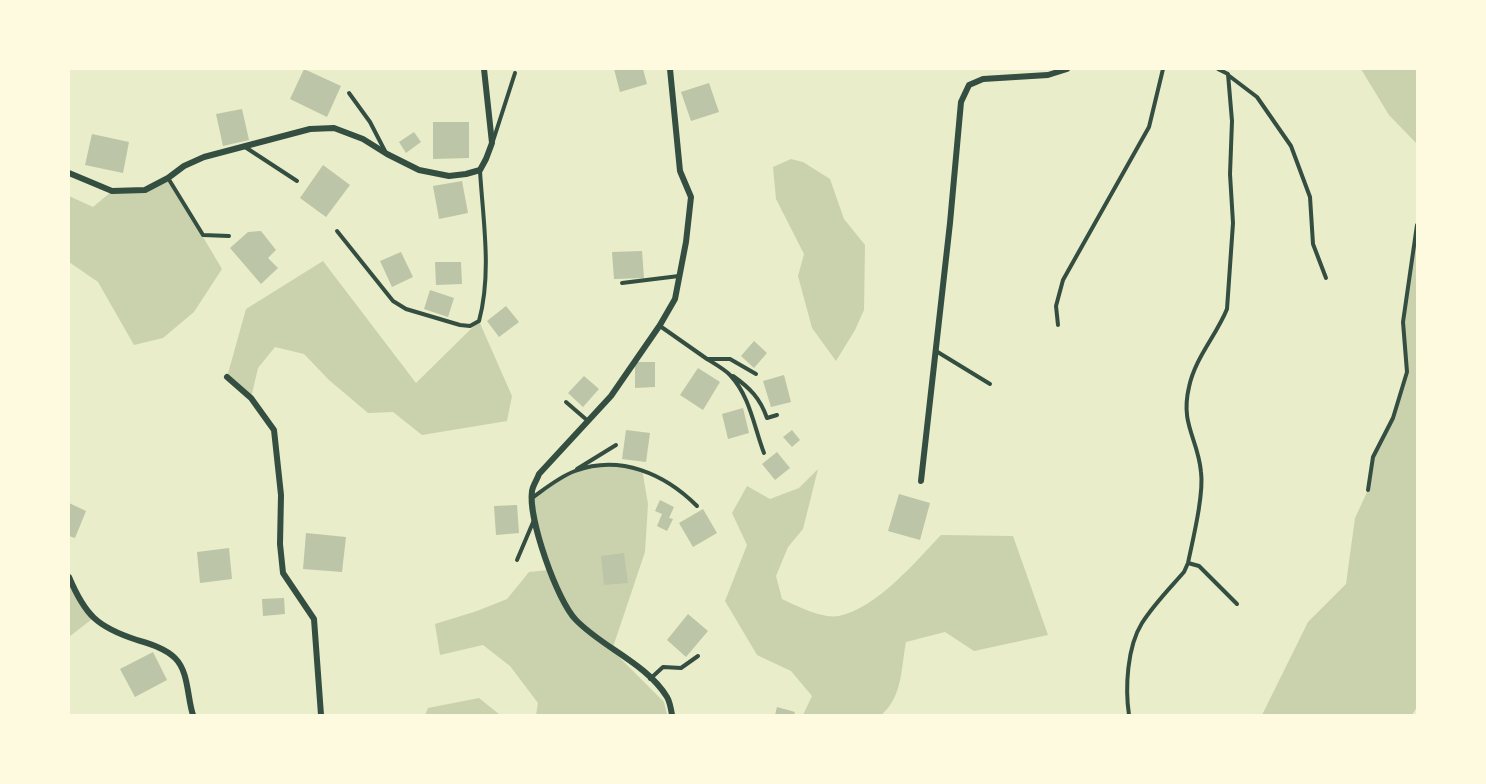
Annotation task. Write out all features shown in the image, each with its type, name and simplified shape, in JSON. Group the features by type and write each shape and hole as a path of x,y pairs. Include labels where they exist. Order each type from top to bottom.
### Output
{"street":[{"path":"69,173 112,191 145,190 168,178 184,166 204,157 310,129 334,129 363,139 418,170 449,176 466,174 480,170 492,143 484,69"},
{"path":"670,69 680,171 691,197 686,242 675,299 611,396 539,474 532,489 532,498 534,520 556,585 575,620 650,679 668,699 672,715"},
{"path":"921,481 961,102 969,85 983,79 1048,75 1067,69"},
{"path":"227,377 251,398 274,430 281,495 280,544 283,573 314,619 321,715"},
{"path":"69,577 92,619 124,636 155,645 176,658 184,673 193,715"}],"lane":[{"path":"1058,325 1056,306 1063,280 1149,127 1163,69"},
{"path":"1218,69 1257,97 1291,146 1310,197 1313,244 1326,278"},
{"path":"492,143 515,73"},
{"path":"1129,715 1127,675 1132,649 1141,625 1184,572 1188,562 1201,472 1185,409 1188,389 1193,369 1227,309 1233,223 1230,174 1233,121 1228,74"},
{"path":"349,93 370,122 387,154"},
{"path":"245,146 297,181"},
{"path":"338,231 393,301 406,309 470,326 479,321 487,279 480,170"},
{"path":"168,178 203,235 229,236"},
{"path":"1368,490 1373,457 1393,418 1407,372 1403,322 1417,225"},
{"path":"622,283 679,276"},
{"path":"660,325 754,392 767,418 777,415"},
{"path":"936,351 990,384"},
{"path":"707,359 729,359 756,374"},
{"path":"729,374 747,402 764,453"},
{"path":"566,402 588,421"},
{"path":"574,471 616,445"},
{"path":"532,498 558,479 574,471 595,464 618,465 642,469 662,477 681,490 697,506"},
{"path":"517,560 534,520"},
{"path":"1188,562 1199,566 1238,604"},
{"path":"650,679 663,667 681,668 698,656"}],"green space":[{"path":"1361,69 1417,69 1417,144 1389,115"},
{"path":"791,159 803,162 830,179 844,219 865,245 864,310 836,361 812,328 798,276 804,254 776,199 773,167"},
{"path":"168,178 222,269 194,312 163,338 134,345 98,282 69,262 69,196 93,207 112,191 145,190"},
{"path":"1417,225 1417,707 1412,715 1262,715 1308,622 1346,584 1355,518 1368,490 1373,457 1393,418 1407,372 1403,322"},
{"path":"323,261 416,383 479,321 512,396 507,421 422,435 393,412 368,413 329,380 304,354 275,347 258,368 251,398 227,377 246,309"},
{"path":"595,464 642,469 648,504 645,552 612,650 664,702 667,715 536,715 538,703 510,666 483,645 440,655 435,624 507,599 529,572 549,570 532,498 558,479"},
{"path":"818,469 803,529 788,547 776,576 782,599 817,614 839,616 867,604 881,594 941,535 1013,536 1048,635 974,651 945,632 906,642 897,691 888,708 881,715 803,715 812,696 791,671 757,655 725,601 747,545 732,513 747,486 770,499 799,488"},
{"path":"69,577 92,619 69,637"},
{"path":"479,698 500,715 425,715 428,708"}],"building":[{"path":"304,69 341,86 327,117 290,99"},
{"path":"614,69 643,69 647,84 620,92"},
{"path":"709,83 719,112 691,121 681,92"},
{"path":"242,109 249,140 223,146 216,114"},
{"path":"433,122 469,122 469,158 433,159"},
{"path":"414,132 421,142 406,153 399,142"},
{"path":"92,134 129,142 123,173 85,165"},
{"path":"323,165 350,185 326,217 300,198"},
{"path":"462,181 468,213 439,219 433,186"},
{"path":"261,231 276,250 268,258 278,268 261,284 230,248 248,232"},
{"path":"642,251 644,278 614,279 612,252"},
{"path":"401,252 413,277 392,287 380,261"},
{"path":"435,262 461,262 462,284 436,285"},
{"path":"430,290 454,298 448,317 424,309"},
{"path":"506,306 519,322 499,337 487,321"},
{"path":"754,341 767,353 754,368 741,356"},
{"path":"635,362 655,362 655,387 635,388"},
{"path":"698,368 720,382 703,410 680,395"},
{"path":"784,375 791,402 771,407 763,381"},
{"path":"584,376 599,389 583,407 568,393"},
{"path":"743,408 749,433 728,439 722,414"},
{"path":"626,430 650,433 646,462 622,459"},
{"path":"792,430 800,440 792,447 783,437"},
{"path":"777,452 790,468 775,480 762,464"},
{"path":"899,494 930,503 920,540 888,531"},
{"path":"660,500 674,507 669,518 673,519 667,531 657,526 662,514 655,511"},
{"path":"69,503 86,511 75,538 69,536"},
{"path":"517,505 519,533 496,535 494,506"},
{"path":"703,509 717,533 693,547 679,523"},
{"path":"306,533 346,537 342,572 303,569"},
{"path":"229,548 232,579 200,583 197,552"},
{"path":"624,553 628,583 604,585 601,556"},
{"path":"284,598 285,614 263,616 262,599"},
{"path":"688,614 708,631 686,657 667,640"},
{"path":"153,652 167,680 135,697 120,669"},
{"path":"777,707 795,712 794,715 775,715"}]}
